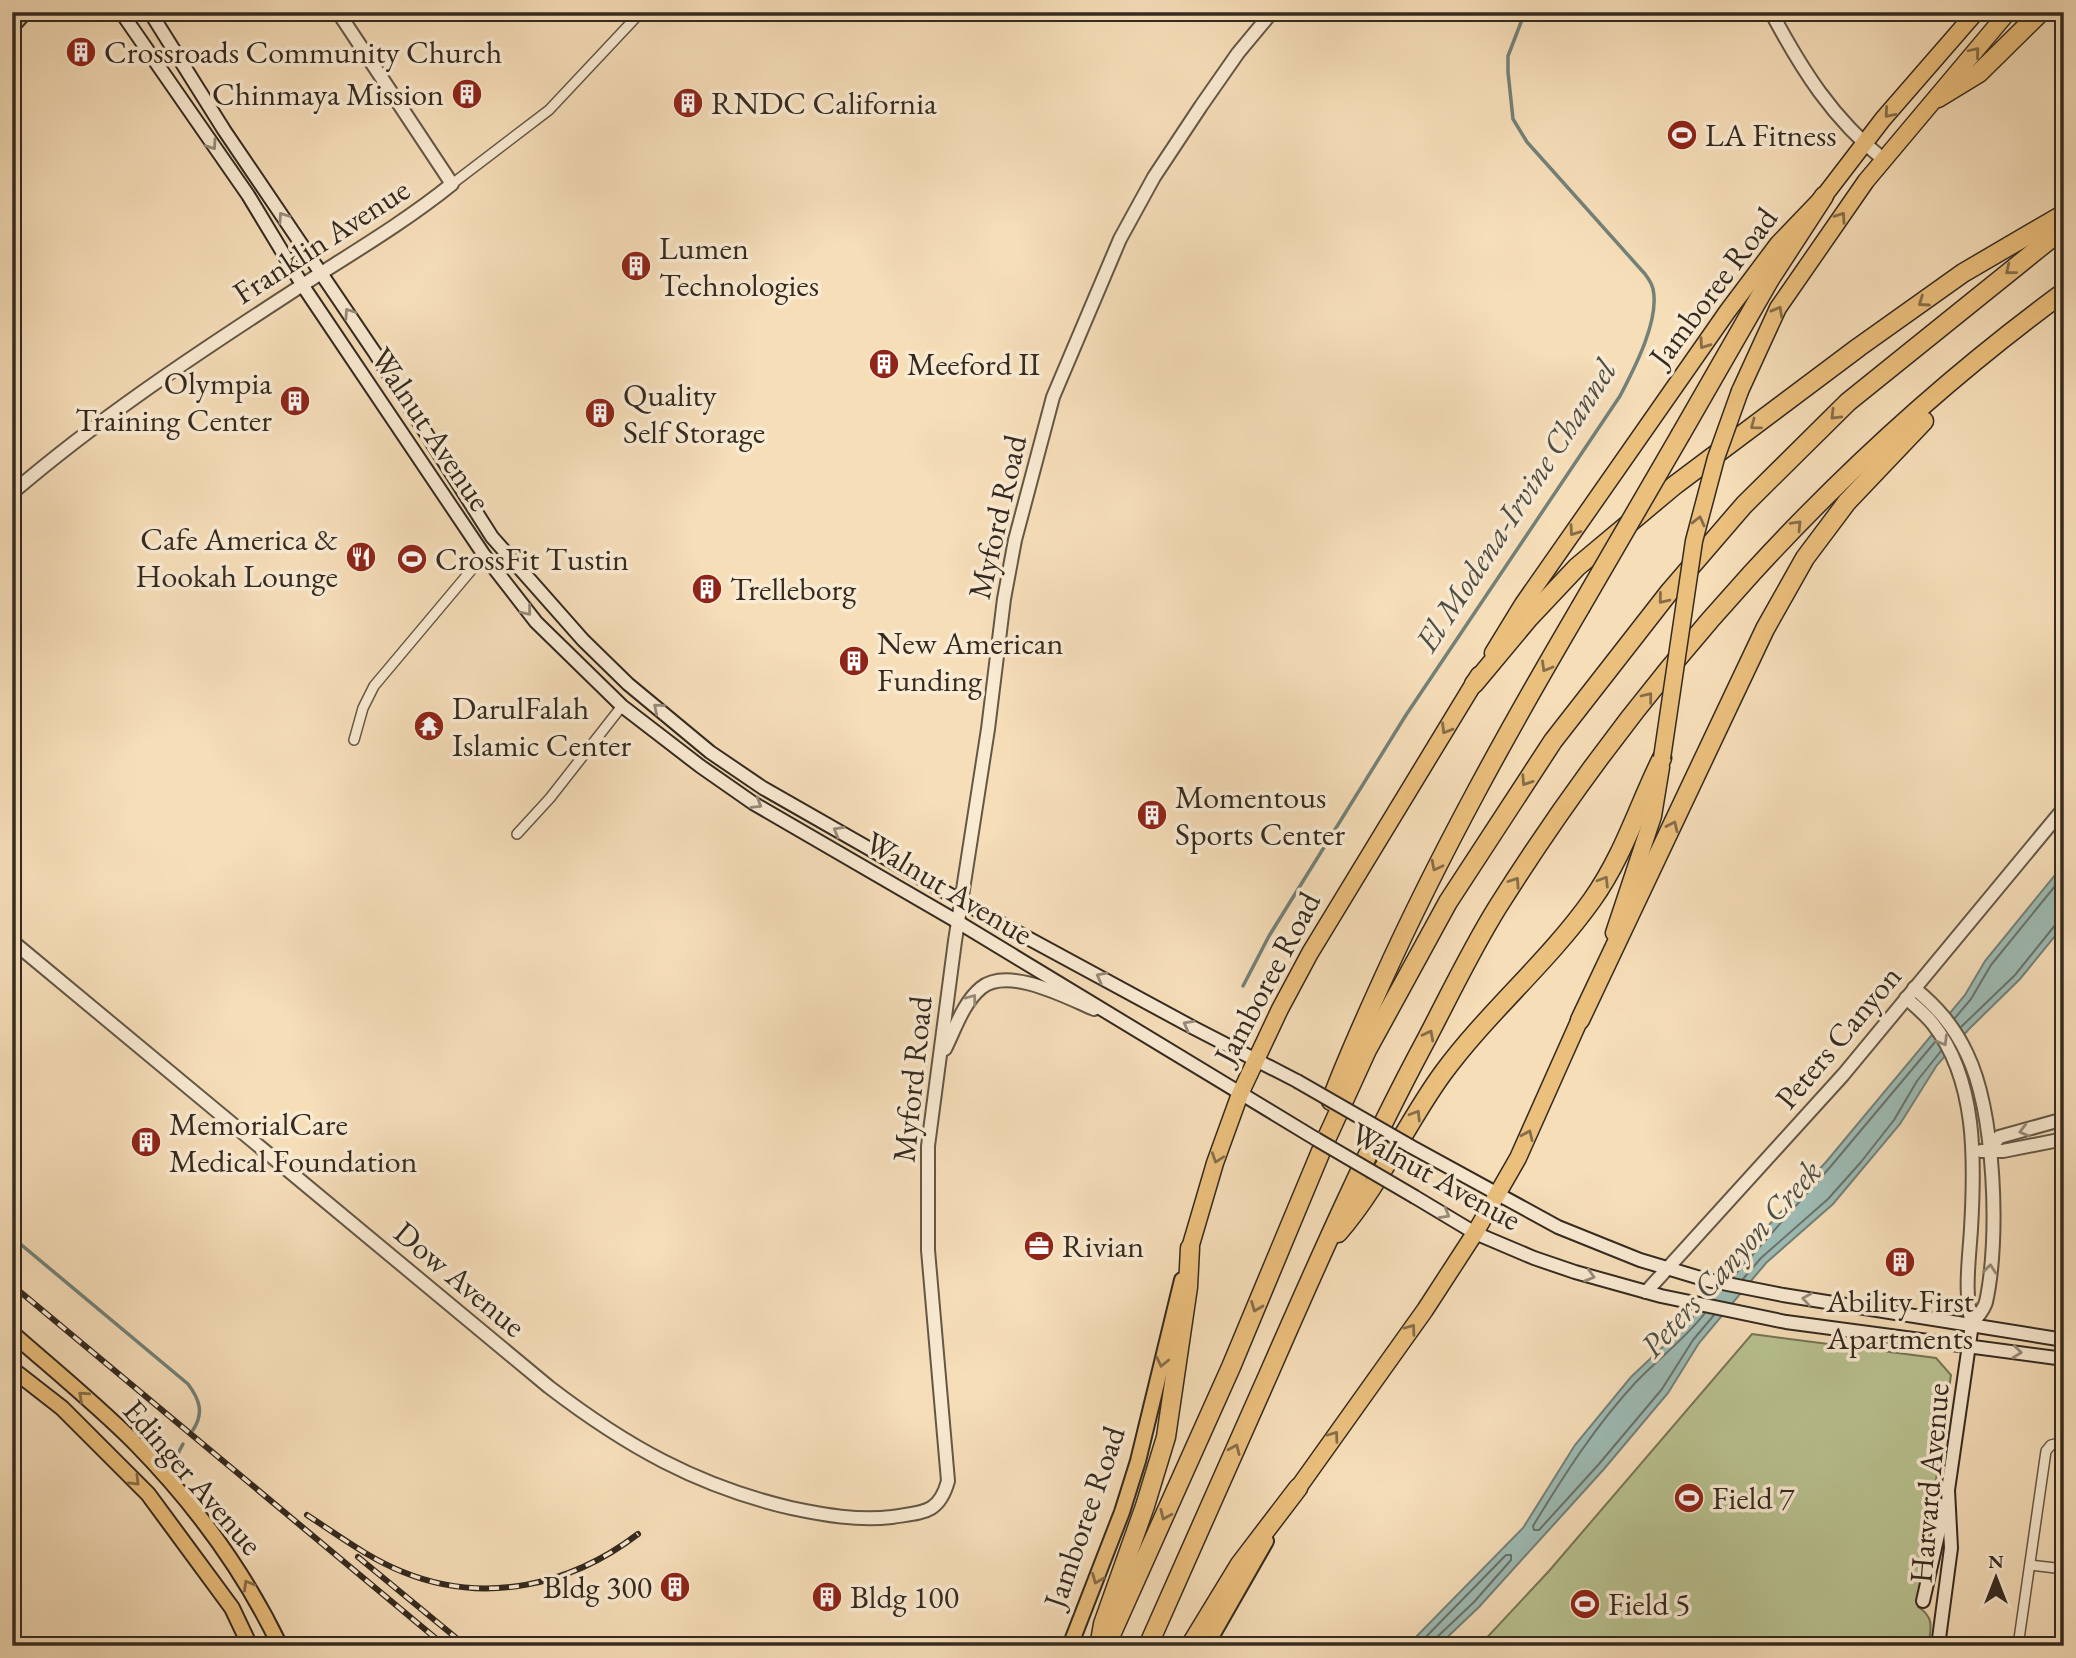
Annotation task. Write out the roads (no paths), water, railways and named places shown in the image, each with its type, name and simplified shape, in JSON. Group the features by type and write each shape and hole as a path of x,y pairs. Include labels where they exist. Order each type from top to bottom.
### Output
{"highway":[{"name":"Jamboree Road","path":"1190,1248 1203,1201 1255,1059 1310,953 1523,604 1727,312 1778,244 1824,196 1883,119 1976,12"},
{"name":"Jamboree Road","path":"1297,1488 1425,1310 1475,1233 1518,1158 1580,1020 1618,922 1653,817 1694,541 1716,458 1740,391 1778,308 1859,190 2008,12"},
{"path":"1938,98 1979,73 2041,12"},
{"path":"1282,1243 1334,1093 1411,916 1499,748 1770,279 1824,196"},
{"path":"1474,684 1529,618 1577,567 1675,485 1963,273 2064,214"},
{"path":"1282,1243 1367,1050 1448,902 1553,741 1600,678 1744,505 1848,402 2064,228"},
{"path":"1148,1646 1385,1116 1497,909 1595,764 1740,585 1842,478 1989,349 2064,292"},
{"path":"1580,1020 1765,629 1805,558 1847,502 1901,443 2026,320"},
{"path":"1322,1252 1351,1219 1457,1055 1594,898 1624,846 1662,758"},
{"name":"Jamboree Road","path":"1106,1646 1231,1367 1282,1243"},
{"path":"1099,1646 1107,1613 1166,1437 1188,1287 1190,1248"},
{"path":"1190,1646 1240,1564 1297,1488"}],"main road":[{"path":"12,26 25,12"},
{"name":"Walnut Avenue","path":"121,12 247,195 303,286 484,555 536,622 622,706 753,803 958,922 1279,1119 1475,1233 1575,1272 1738,1314 2064,1359"},
{"name":"Walnut Avenue","path":"150,12 224,130 322,273 492,537 583,640 628,684 690,735 763,788 961,901 1297,1081 1558,1227 1707,1280 2064,1340"},
{"path":"338,12 452,184"},
{"name":"Myford Road","path":"937,1506 948,1481 928,1250 928,1146 1004,599 1024,500 1053,397 1120,239 1154,177 1238,54 1272,12"},
{"path":"1771,12 1813,84 1836,116 1884,160"},
{"path":"176,95 194,81"},
{"name":"Franklin Avenue","path":"12,493 76,439 164,376 434,199 452,184"},
{"name":"Peters Canyon","path":"1646,1292 1843,1074 2064,808"},
{"name":"Dow Avenue","path":"12,941 541,1380 605,1429 674,1468 763,1501 847,1518 886,1517 922,1512 937,1506"},
{"path":"940,1059 965,1008 981,988 999,980 1022,982 1048,990 1118,1019"},
{"name":"Harvard Avenue","path":"1910,993 1951,1025 1967,1054 1984,1101 1993,1209 1991,1255 1986,1305 1972,1324"},
{"name":"Harvard Avenue","path":"1931,1011 1964,1087 1972,1152 1972,1209 1966,1301 1972,1324 1948,1490 1951,1548 1938,1646"},
{"path":"1989,1150 1999,1137 2064,1119"},
{"path":"1972,1152 2003,1151 2064,1139"},
{"name":"Jamboree Road","path":"1070,1646 1114,1534 1138,1461 1190,1248"},
{"name":"Edinger Avenue","path":"12,1333 135,1444 188,1504 245,1578 280,1646"},
{"name":"Edinger Avenue","path":"12,1369 62,1408 148,1494 232,1608 250,1646"},
{"name":"Jamboree Road","path":"1206,1646 1297,1488"},
{"path":"1923,1601 1948,1490"}],"street":[{"name":"Franklin Avenue","path":"452,184 549,110 641,12"},
{"path":"354,740 363,708 374,686 484,555"},
{"path":"517,834 550,798 622,706"},
{"path":"2018,1646 2046,1451 2051,1445 2064,1442"},
{"path":"2030,1565 2064,1569"}],"water":[{"path":"2064,864 2064,925 2020,979 1937,1065 1900,1124 1833,1204 1766,1263 1699,1343 1668,1393 1604,1469 1479,1607 1438,1646 1407,1646 1523,1528 1575,1445 1631,1377 1687,1324 1739,1258 1826,1162 1965,995 1985,961"}],"waterway":[{"name":"El Modena-Irvine Channel","path":"1243,986 1269,936 1406,715 1620,396 1649,329 1654,301 1649,279 1527,142 1513,119 1508,56 1525,12"},
{"path":"12,1237 188,1384 199,1407 199,1418 193,1430"},
{"path":"175,1459 183,1444"}],"railway":[{"path":"12,1285 445,1646"},
{"path":"307,1515 354,1546 403,1572 434,1582 464,1587 495,1588 555,1578 584,1567 638,1534"},
{"path":"358,1557 466,1646"}],"place":[{"name":"Crossroads Community Church","path":"81,52"},
{"name":"Chinmaya Mission","path":"467,94"},
{"name":"RNDC California","path":"688,103"},
{"name":"LA Fitness","path":"1682,135"},
{"name":"Lumen Technologies","path":"636,266"},
{"name":"Meeford II","path":"884,364"},
{"name":"Olympia Training Center","path":"295,401"},
{"name":"Quality Self Storage","path":"600,413"},
{"name":"Cafe America & Hookah Lounge","path":"361,557"},
{"name":"CrossFit Tustin","path":"412,559"},
{"name":"Trelleborg","path":"707,589"},
{"name":"New American Funding","path":"854,661"},
{"name":"DarulFalah Islamic Center","path":"429,726"},
{"name":"Momentous Sports Center","path":"1152,815"},
{"name":"MemorialCare Medical Foundation","path":"146,1142"},
{"name":"Rivian","path":"1039,1246"},
{"name":"Ability First Apartments","path":"1900,1262"},
{"name":"Field 7","path":"1689,1498"},
{"name":"Bldg 300","path":"675,1587"},
{"name":"Bldg 100","path":"827,1597"},
{"name":"Field 5","path":"1585,1604"}],"water label":[{"name":"Peters Canyon Creek","path":"1730,1258"}]}
